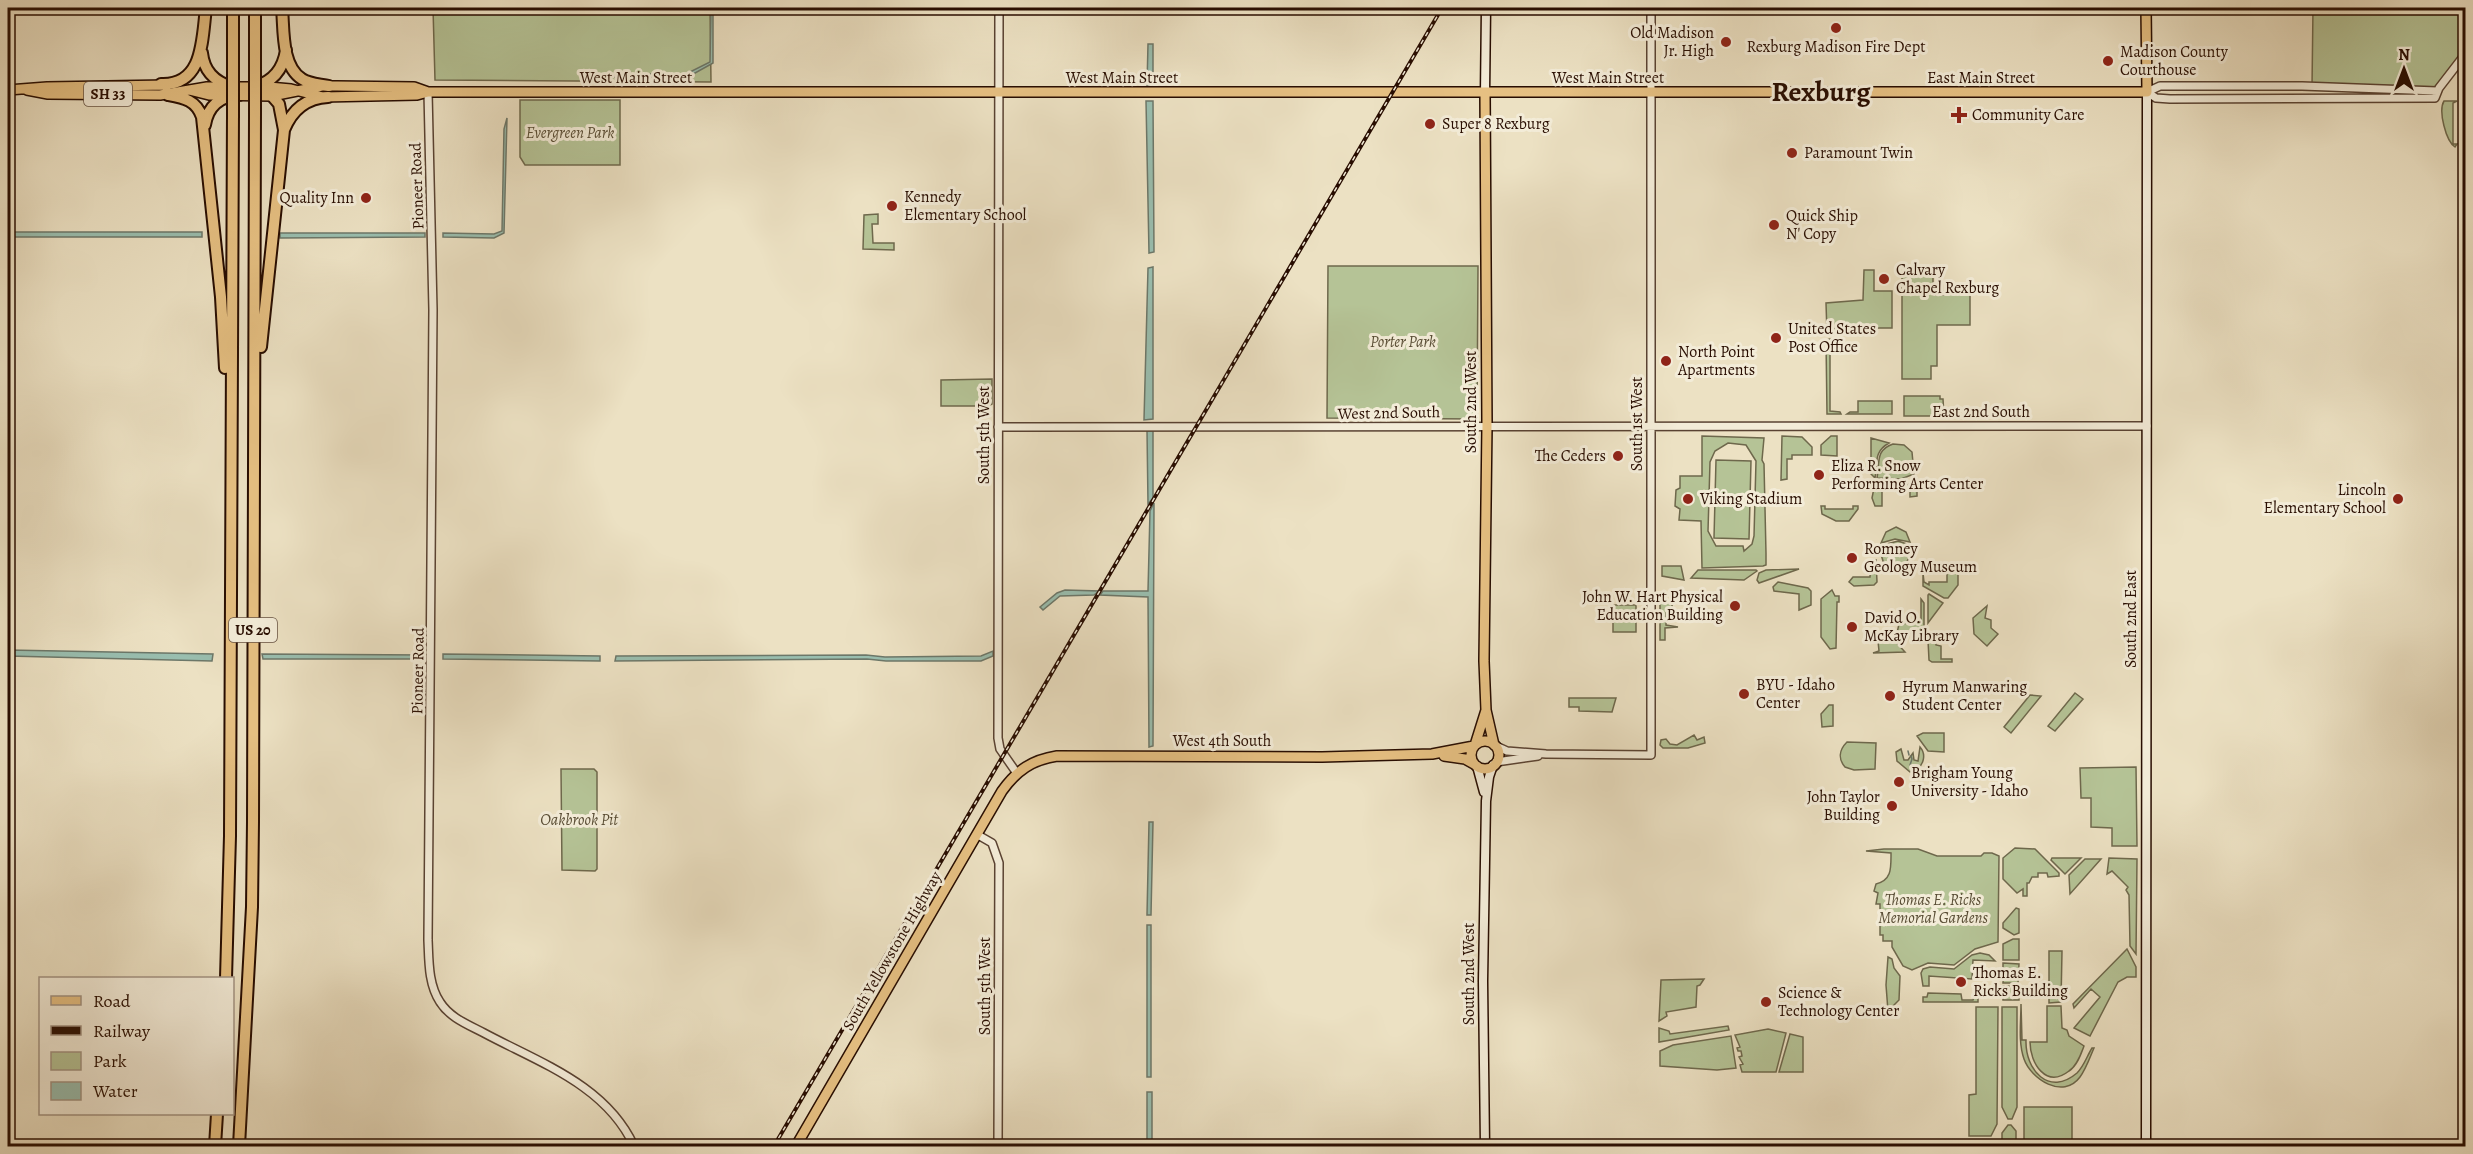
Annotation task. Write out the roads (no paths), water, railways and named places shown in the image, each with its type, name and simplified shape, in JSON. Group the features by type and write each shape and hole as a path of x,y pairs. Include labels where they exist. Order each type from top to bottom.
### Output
{"highway":[{"name":"SH 33","path":"161,84 175,83 188,76 196,66 201,50 206,8"},
{"name":"US 20","path":"226,977 230,836 233,8"},
{"name":"US 20","path":"239,1146 252,907 255,8"},
{"name":"SH 33","path":"252,87 268,81 280,70 286,44 282,8"},
{"path":"286,44 289,61 298,76 329,91"},
{"path":"201,50 204,64 210,74 217,81 235,91"},
{"path":"205,141 206,118 212,106 235,91"},
{"path":"283,136 289,119 300,106 329,91"},
{"path":"168,95 188,99 197,107 202,117 224,324 232,553"},
{"path":"254,446 262,337 283,136 281,110 278,101 272,96"},
{"path":"215,1146 217,1115"}],"main road":[{"path":"1485,93 1486,8"},
{"path":"2146,8 2146,92"},
{"name":"West Main Street","path":"8,90 161,84 189,90"},
{"name":"West Main Street","path":"27,90 48,94 168,95 207,87 272,96 299,92 414,87 428,92 1816,93"},
{"name":"West Main Street","path":"235,91 252,87 276,87 299,92"},
{"name":"East Main Street","path":"1816,93 2146,92"},
{"name":"South 2nd East","path":"2146,92 2146,1146"},
{"name":"South 2nd West","path":"1485,93 1486,710 1495,745"},
{"name":"South 2nd West","path":"1474,745 1486,710"},
{"path":"1485,741 1495,745 1498,754 1495,763 1485,768 1476,765 1471,753 1474,745 1485,741"},
{"name":"West 4th South","path":"1432,754 1474,745"},
{"name":"West 4th South","path":"1016,772 1030,763 1057,756 1322,757 1432,754 1460,758 1476,765"},
{"name":"South 2nd West","path":"1485,1146 1483,981 1486,801 1489,777 1495,763"},
{"name":"South 2nd West","path":"1476,765 1486,801"},
{"name":"South Yellowstone Highway","path":"796,1146 1002,790 1016,772"}],"street":[{"name":"South 5th West","path":"999,8 998,738 1000,749 1016,772"},
{"name":"South 1st West","path":"1546,754 1651,756 1651,8"},
{"path":"2436,94 2466,53"},
{"name":"East Main Street","path":"2146,92 2160,86 2302,86 2436,94"},
{"name":"Pioneer Road","path":"428,92 433,300 428,928 432,982 440,1002 456,1018 565,1074 591,1091 615,1115 634,1146"},
{"name":"East Main Street","path":"2146,92 2156,98 2170,99 2436,94"},
{"name":"East 2nd South","path":"1816,425 2147,426"},
{"name":"West 2nd South","path":"998,427 1816,425"},
{"path":"1495,745 1507,751 1546,754"},
{"path":"1495,763 1546,754"},
{"name":"South 5th West","path":"978,835 992,843 999,863 998,1146"}],"water":[{"path":"711,8 713,8 713,63 688,77 590,77 587,80 581,80 587,74 686,74 710,62"},
{"path":"1148,44 1153,44 1153,85 1147,85"},
{"path":"1146,101 1153,101 1154,252 1149,253"},
{"path":"507,118 504,233 494,238 443,237 443,233 494,234 502,231 504,129"},
{"path":"8,232 202,232 202,237 8,237"},
{"path":"280,233 425,233 425,237 280,238"},
{"path":"1153,267 1153,419 1144,420 1148,268"},
{"path":"1147,430 1153,430 1153,498 1148,504"},
{"path":"1154,503 1153,746 1149,747 1148,597 1100,595 1103,591 1148,591 1150,511"},
{"path":"1065,590 1099,591 1094,595 1060,596 1043,610 1040,607 1057,593"},
{"path":"8,650 213,654 212,661 8,656"},
{"path":"993,651 993,656 981,661 867,659 615,661 616,656 981,656"},
{"path":"262,654 427,655 427,659 263,659"},
{"path":"443,654 600,656 600,661 443,659"},
{"path":"1149,822 1153,822 1151,915 1147,915"},
{"path":"1147,925 1151,925 1151,1077 1147,1077"},
{"path":"1147,1092 1152,1092 1152,1146 1147,1146"}],"waterway":[{"path":"1908,751 1909,755"},
{"path":"1911,756 1910,765 1915,766"}],"railway":[{"path":"774,1146 1442,8"}],"place":[{"name":"Rexburg Madison Fire Dept","path":"1836,28"},
{"name":"Old Madison Jr. High","path":"1726,42"},
{"name":"Madison County Courthouse","path":"2108,61"},
{"name":"Community Care","path":"1959,115"},
{"name":"Super 8 Rexburg","path":"1430,124"},
{"name":"Paramount Twin","path":"1792,153"},
{"name":"Quality Inn","path":"366,198"},
{"name":"Kennedy Elementary School","path":"892,206"},
{"name":"Quick Ship N' Copy","path":"1774,225"},
{"name":"Calvary Chapel Rexburg","path":"1884,279"},
{"name":"United States Post Office","path":"1776,338"},
{"name":"North Point Apartments","path":"1666,361"},
{"name":"The Ceders","path":"1618,456"},
{"name":"Eliza R. Snow Performing Arts Center","path":"1819,475"},
{"name":"Viking Stadium","path":"1688,499"},
{"name":"Lincoln Elementary School","path":"2398,499"},
{"name":"Romney Geology Museum","path":"1852,558"},
{"name":"John W. Hart Physical Education Building","path":"1735,606"},
{"name":"David O. McKay Library","path":"1852,627"},
{"name":"BYU - Idaho Center","path":"1744,694"},
{"name":"Hyrum Manwaring Student Center","path":"1890,696"},
{"name":"Brigham Young University - Idaho","path":"1899,782"},
{"name":"John Taylor Building","path":"1892,806"},
{"name":"Thomas E. Ricks Building","path":"1961,982"},
{"name":"Science & Technology Center","path":"1766,1002"}],"district":[{"name":"Rexburg","path":"1821,92"}],"park label":[{"name":"Evergreen Park","path":"570,133"},
{"name":"Porter Park","path":"1403,342"},
{"name":"Oakbrook Pit","path":"579,820"},
{"name":"Thomas E. Ricks Memorial Gardens","path":"1933,909"}]}
